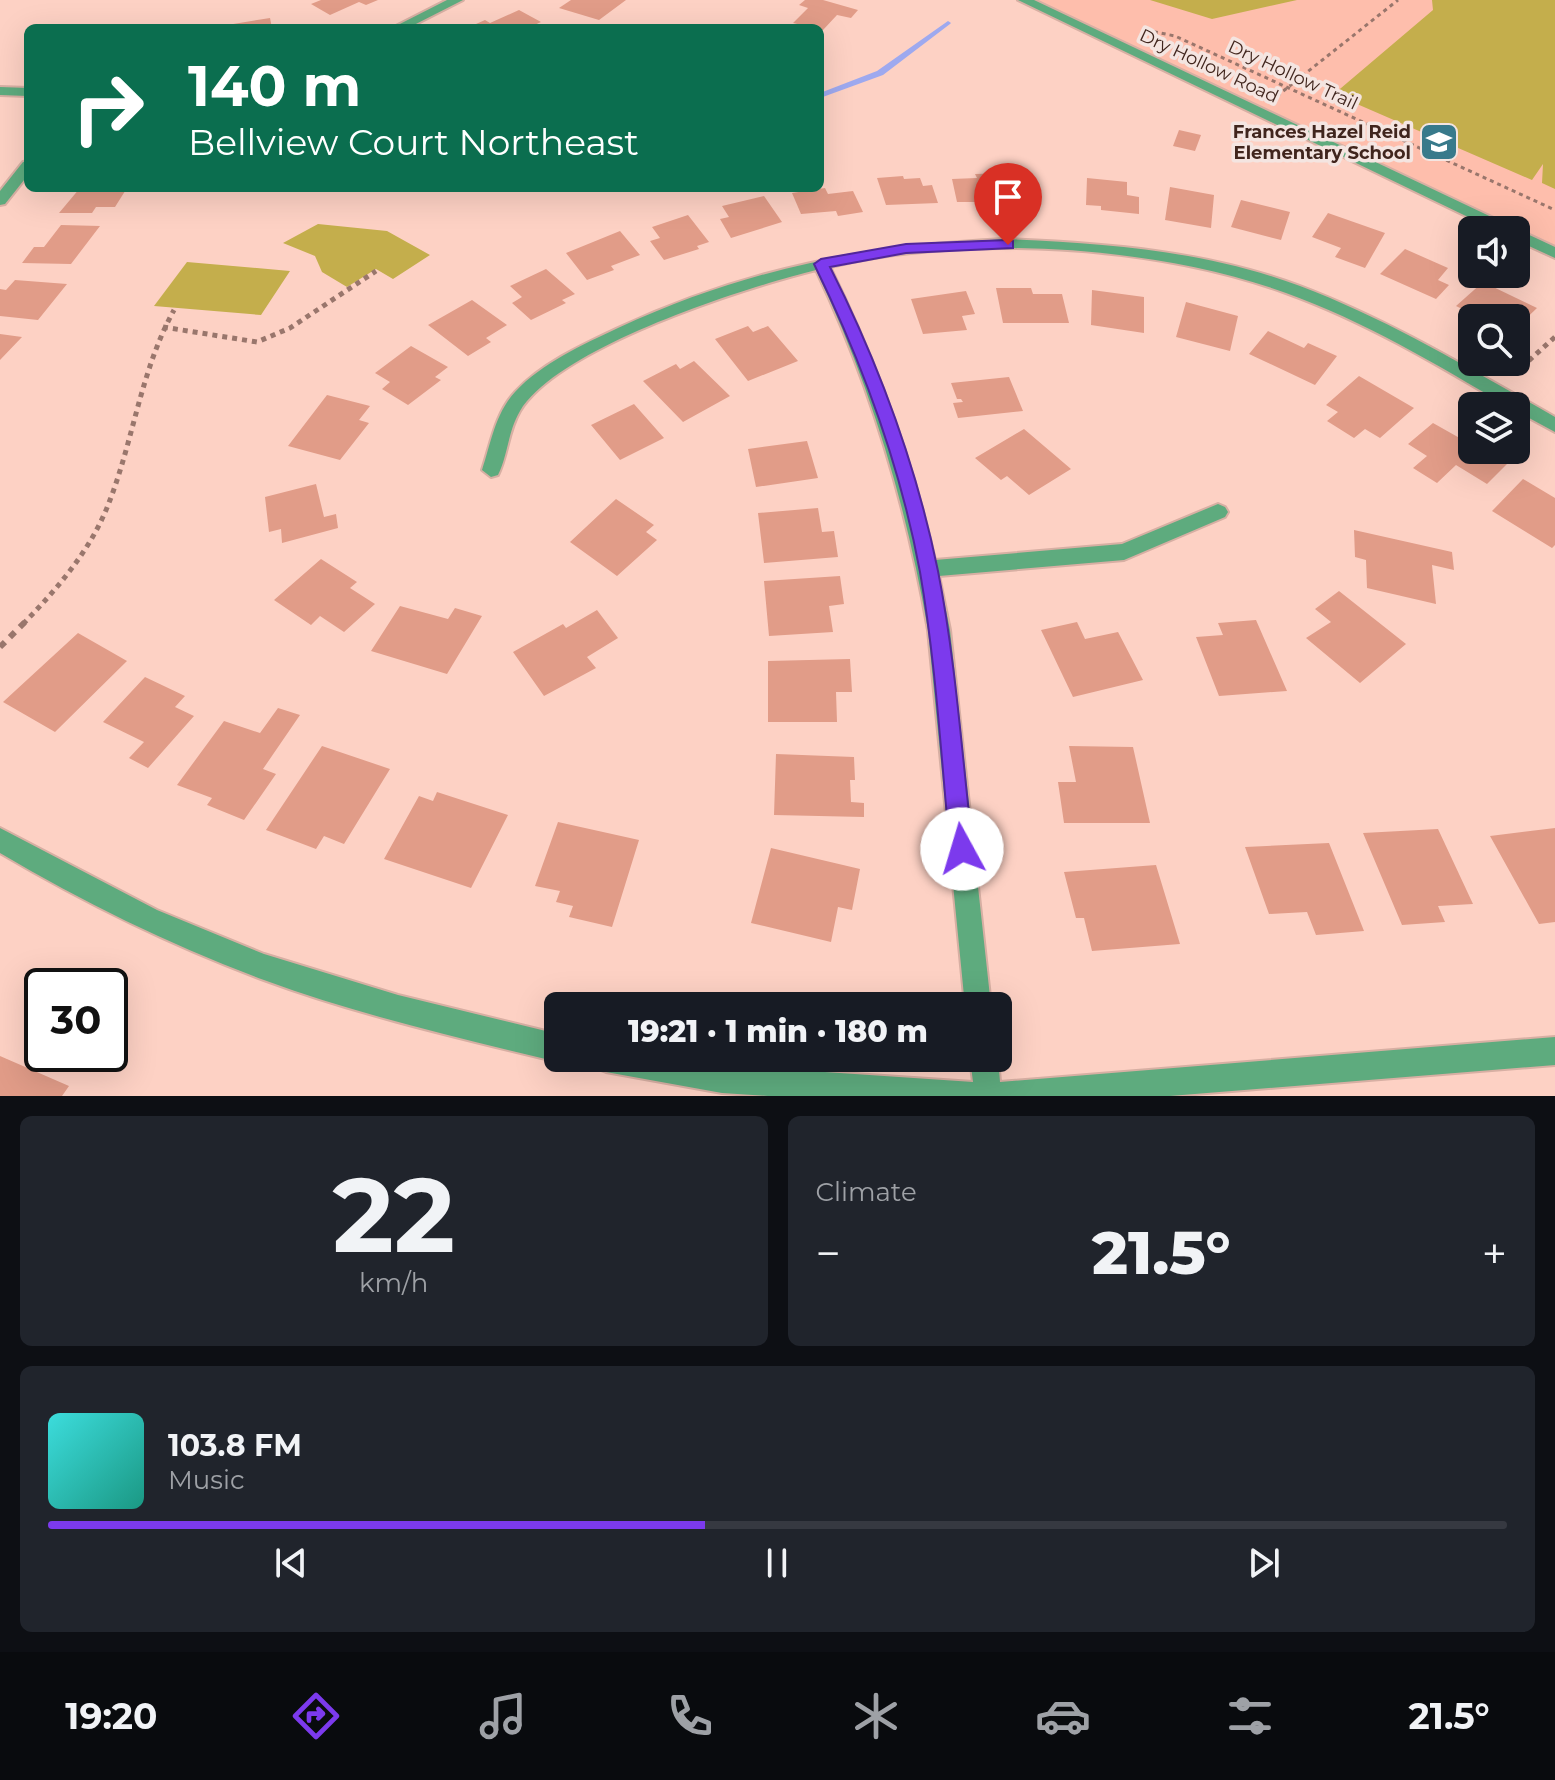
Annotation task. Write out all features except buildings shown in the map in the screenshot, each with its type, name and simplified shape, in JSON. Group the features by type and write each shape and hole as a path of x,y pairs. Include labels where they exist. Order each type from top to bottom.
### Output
{"street":[{"path":"406,24 457,0"},
{"name":"Dry Hollow Road","path":"1024,0 1478,216"},
{"path":"0,91 24,92"},
{"path":"0,201 24,170"},
{"path":"1530,241 1555,253"},
{"path":"491,470 513,407 554,368 638,323 730,289 821,264 906,249 1008,245 1097,249 1206,265 1294,291 1403,339 1495,392"},
{"path":"821,264 857,336 881,398 907,478 928,569 939,630 977,992"},
{"path":"1530,411 1555,425"},
{"path":"928,569 1124,552 1218,512"},
{"path":"0,840 107,899 193,939 304,981 449,1023 544,1045"},
{"path":"997,1096 1555,1051"},
{"path":"683,1072 722,1079 974,1096"},
{"path":"985,1072 988,1096"}],"path":[{"path":"1256,110 1398,0"},
{"name":"Dry Hollow Trail","path":"1145,30 1175,36 1555,210"},
{"path":"163,327 257,342 290,328 376,271"},
{"path":"0,647 60,587 98,528 110,502 153,348 174,310"},
{"path":"1495,392 1555,337"}],"shaded area":[{"name":"Frances Hazel Reid Elementary School","path":"1024,0 1555,0 1555,253 1530,238 1530,216 1486,216"},
{"path":"1150,0 1297,0 1212,19"},
{"path":"1432,0 1555,0 1555,189 1542,183 1543,164 1532,180 1334,94 1433,10"},
{"path":"318,224 387,231 430,255 393,279 376,269 347,287 322,272 315,256 283,243"},
{"path":"187,262 290,271 261,315 154,306"}],"waterway":[{"path":"824,94 880,73 948,23"}],"place":[{"name":"Frances Hazel Reid Elementary School","path":"1439,142"}],"route":[{"path":"962,849 939,630 907,478 857,336 821,264 906,249 1008,245"}]}
